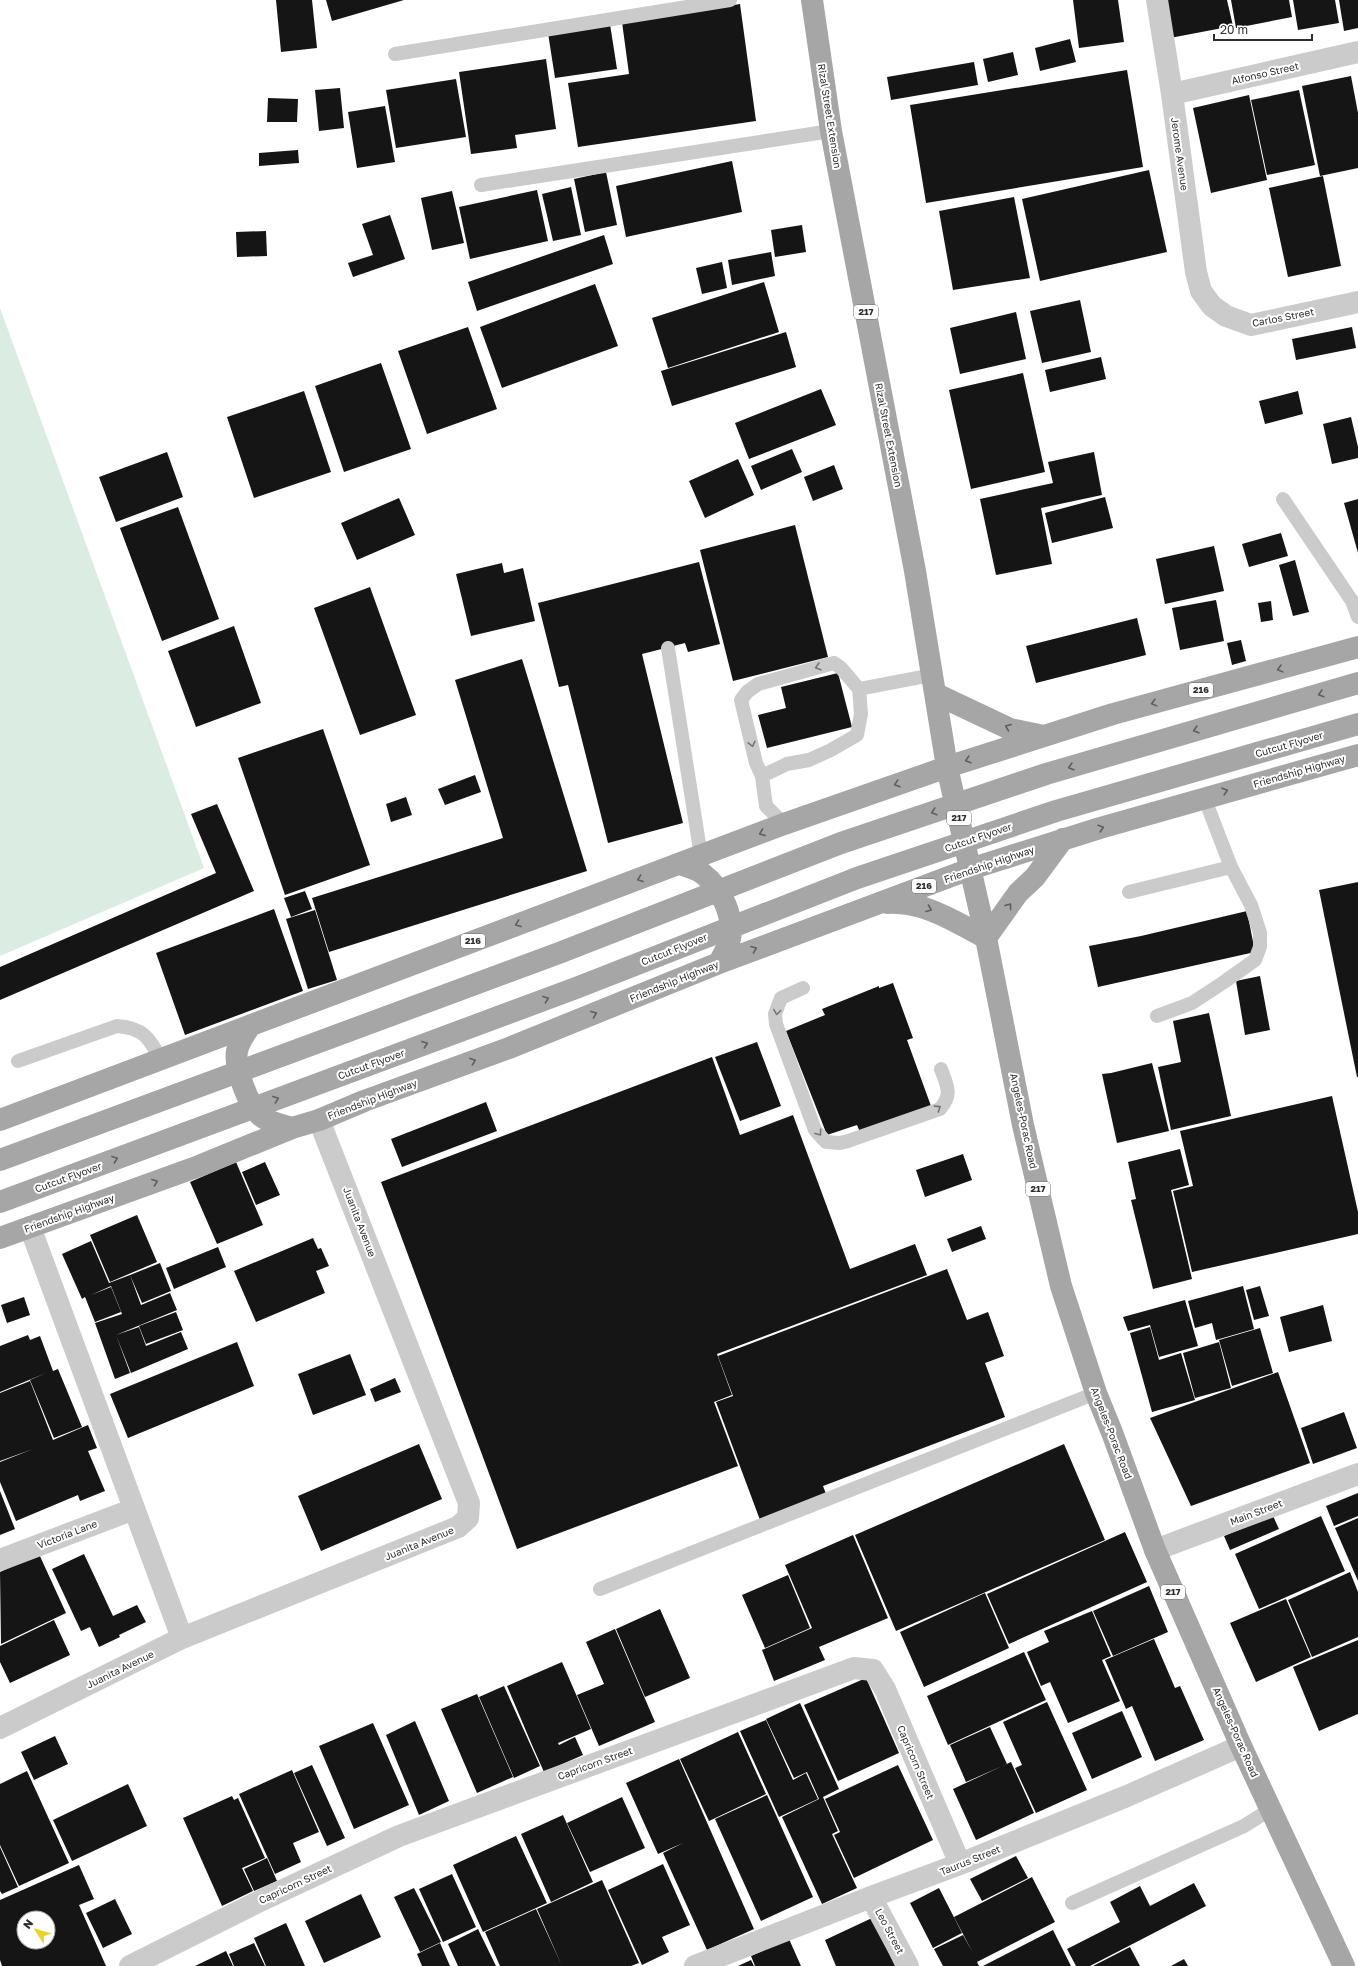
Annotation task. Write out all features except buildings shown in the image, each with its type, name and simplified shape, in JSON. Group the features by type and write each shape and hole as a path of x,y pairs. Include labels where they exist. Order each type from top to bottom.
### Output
{"main road":[{"name":"Rizal Street Extension","path":"812,0 831,131 915,572 947,767 970,869"},
{"name":"216","path":"0,1120 784,824 947,767 1113,714 1358,647"},
{"path":"0,1160 559,953 841,843 1046,774 1358,683"},
{"path":"934,685 1010,729 1045,736"},
{"name":"Cutcut Flyover","path":"0,1202 576,988 857,878 1056,811 1358,724"},
{"name":"Friendship Highway","path":"0,1238 199,1166 292,1128 319,1120 364,1101 525,1042 719,963 970,869 1063,839 1204,797 1358,755"},
{"path":"877,904 902,902 928,908 986,938 1018,893 1035,877 1063,839"},
{"path":"680,864 703,873 722,898 729,915 731,930 729,943 719,963"},
{"name":"Angeles-Porac Road","path":"970,869 986,938 1023,1125 1061,1286 1096,1393 1155,1550 1241,1746 1344,1966"},
{"path":"250,1026 239,1042 237,1063 251,1104 261,1116 275,1123 292,1128"}],"street":[{"name":"Jerome Avenue","path":"1157,0 1172,94 1196,272 1201,291 1212,306"},
{"name":"Alfonso Street","path":"1172,94 1358,52"},
{"name":"Carlos Street","path":"1212,306 1226,316 1251,325 1358,302"},
{"name":"Juanita Avenue","path":"0,1728 182,1638 458,1527 468,1518 469,1503 319,1120"},
{"path":"30,1226 182,1638"},
{"name":"Main Street","path":"1155,1550 1358,1474"},
{"name":"Victoria Lane","path":"0,1560 134,1509"},
{"name":"Capricorn Street","path":"130,1966 262,1900 399,1836 854,1668 873,1670 885,1689 960,1864"},
{"name":"Taurus Street","path":"695,1966 960,1864 1128,1796 1241,1746"},
{"name":"Leo Street","path":"871,1897 908,1966"}],"lane":[{"path":"395,54 730,0"},
{"path":"481,185 831,131"},
{"path":"1283,499 1352,601 1358,617"},
{"path":"668,648 701,856"},
{"path":"762,776 788,764 815,757 831,750 857,735 861,714 859,689 841,668 834,663 758,684 752,687 742,700 756,763 762,776 766,806 784,824"},
{"path":"859,689 934,685"},
{"path":"1157,1016 1192,1004 1255,960 1260,947 1260,933 1252,905 1231,867 1204,797"},
{"path":"1129,892 1231,867"},
{"path":"803,988 781,998 775,1014 776,1024 816,1130 826,1142 840,1143 848,1141 940,1109 946,1102 948,1096 948,1089 941,1069"},
{"path":"18,1061 117,1026 130,1027 144,1033 161,1060"},
{"path":"600,1589 1096,1393"},
{"path":"1072,1903 1244,1826 1271,1809"}],"shaded area":[{"path":"0,308 204,868 0,956"}]}
